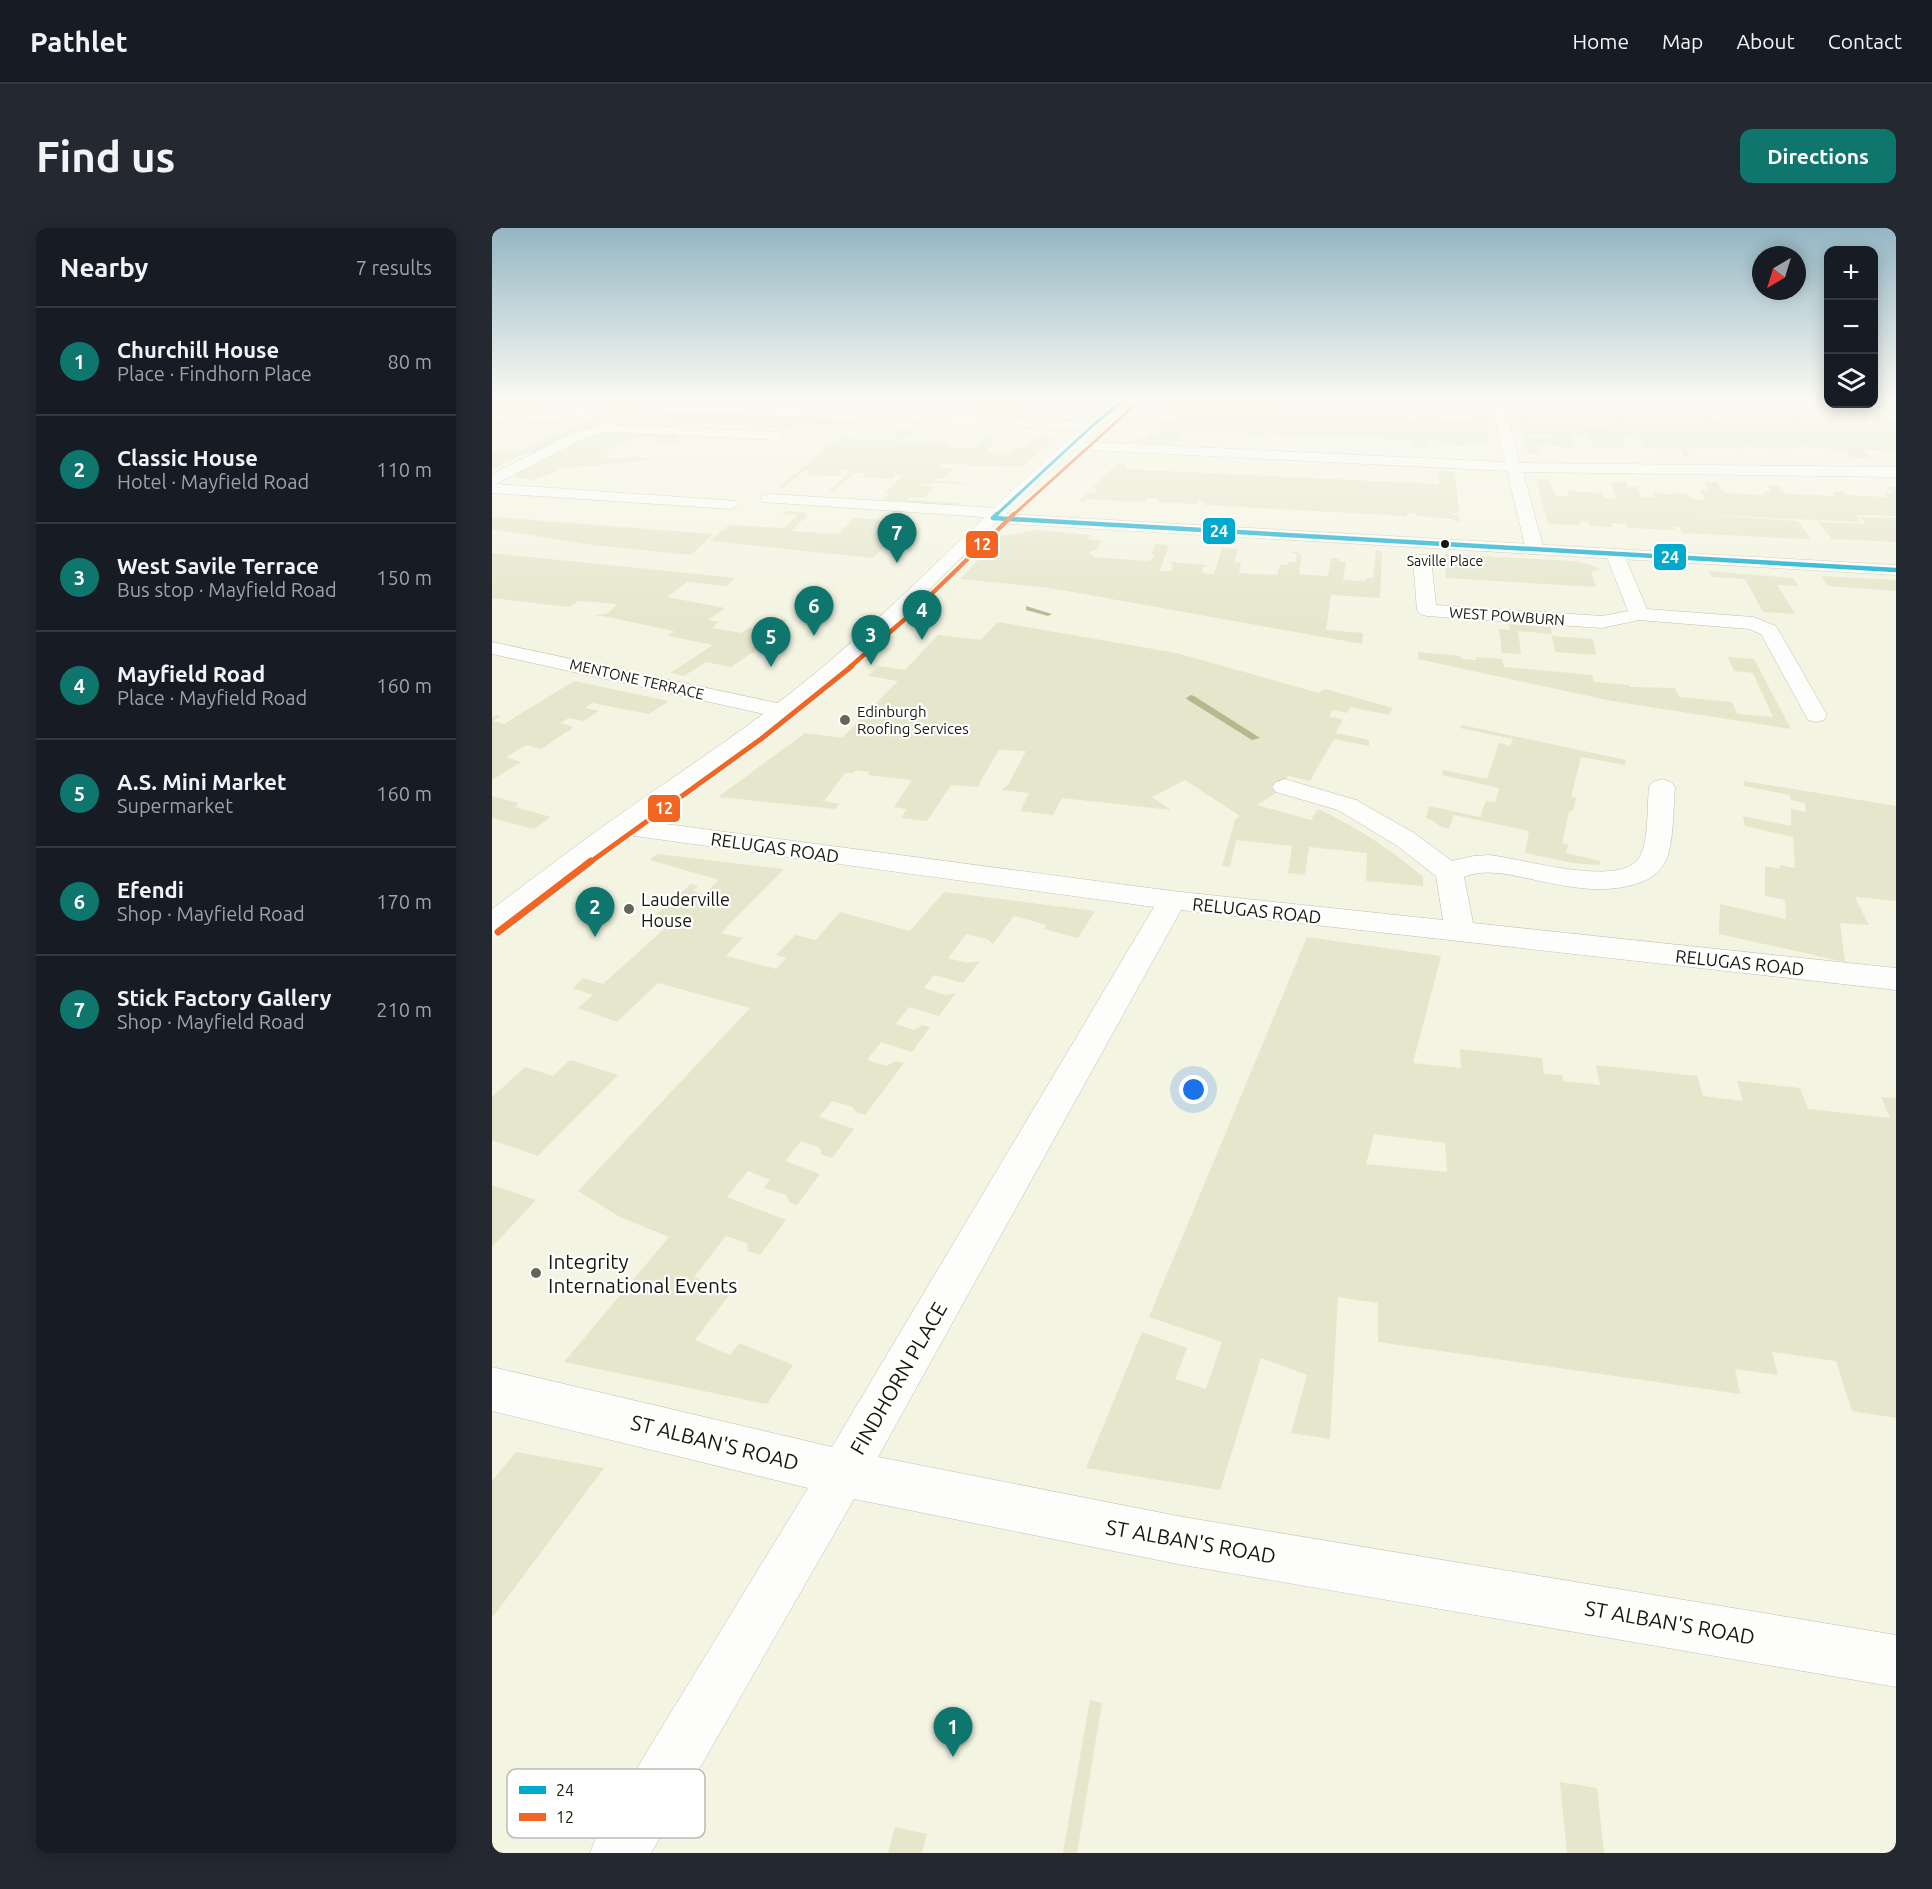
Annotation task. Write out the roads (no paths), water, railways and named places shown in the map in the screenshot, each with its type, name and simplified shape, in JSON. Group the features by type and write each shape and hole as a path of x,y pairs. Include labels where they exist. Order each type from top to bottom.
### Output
{"street":[{"path":"492,480 506,473"},
{"path":"492,924 620,826 782,711 918,593 1040,473"},
{"path":"1515,473 1535,550"},
{"path":"492,488 731,504"},
{"path":"769,499 1535,550 1896,570"},
{"path":"1615,555 1639,614"},
{"name":"WEST POWBURN","path":"1422,559 1427,610 1602,622 1639,614 1753,623 1764,627 1769,630 1816,716"},
{"name":"MENTONE TERRACE","path":"492,648 782,711"},
{"path":"1285,788 1347,806 1405,839 1449,873 1460,933"},
{"path":"1449,873 1471,865 1488,864 1583,881 1609,881 1630,876 1647,867 1654,857 1662,788"},
{"name":"RELUGAS ROAD","path":"620,826 1172,900 1896,979"},
{"name":"FINDHORN PLACE","path":"669,1769 843,1473 1172,900"},
{"name":"ST ALBAN'S ROAD","path":"492,1389 843,1473 1183,1541 1896,1661"},
{"name":"FINDHORN PLACE","path":"619,1853 628,1838"}],"waterway":[{"path":"1029,608 1048,614"},
{"path":"1191,698 1255,738"}],"place":[{"name":"Saville Place","path":"1445,544"},
{"name":"Stick Factory Gallery","path":"897,563"},
{"name":"Efendi","path":"814,636"},
{"name":"Mayfield Road","path":"922,640"},
{"name":"West Savile Terrace","path":"871,665"},
{"name":"A.S. Mini Market","path":"771,667"},
{"name":"Edinburgh Roofing Services","path":"845,720"},
{"name":"Lauderville House","path":"629,909"},
{"name":"Classic House","path":"595,937"},
{"name":"Integrity International Events","path":"536,1273"},
{"name":"Churchill House","path":"953,1757"}]}
